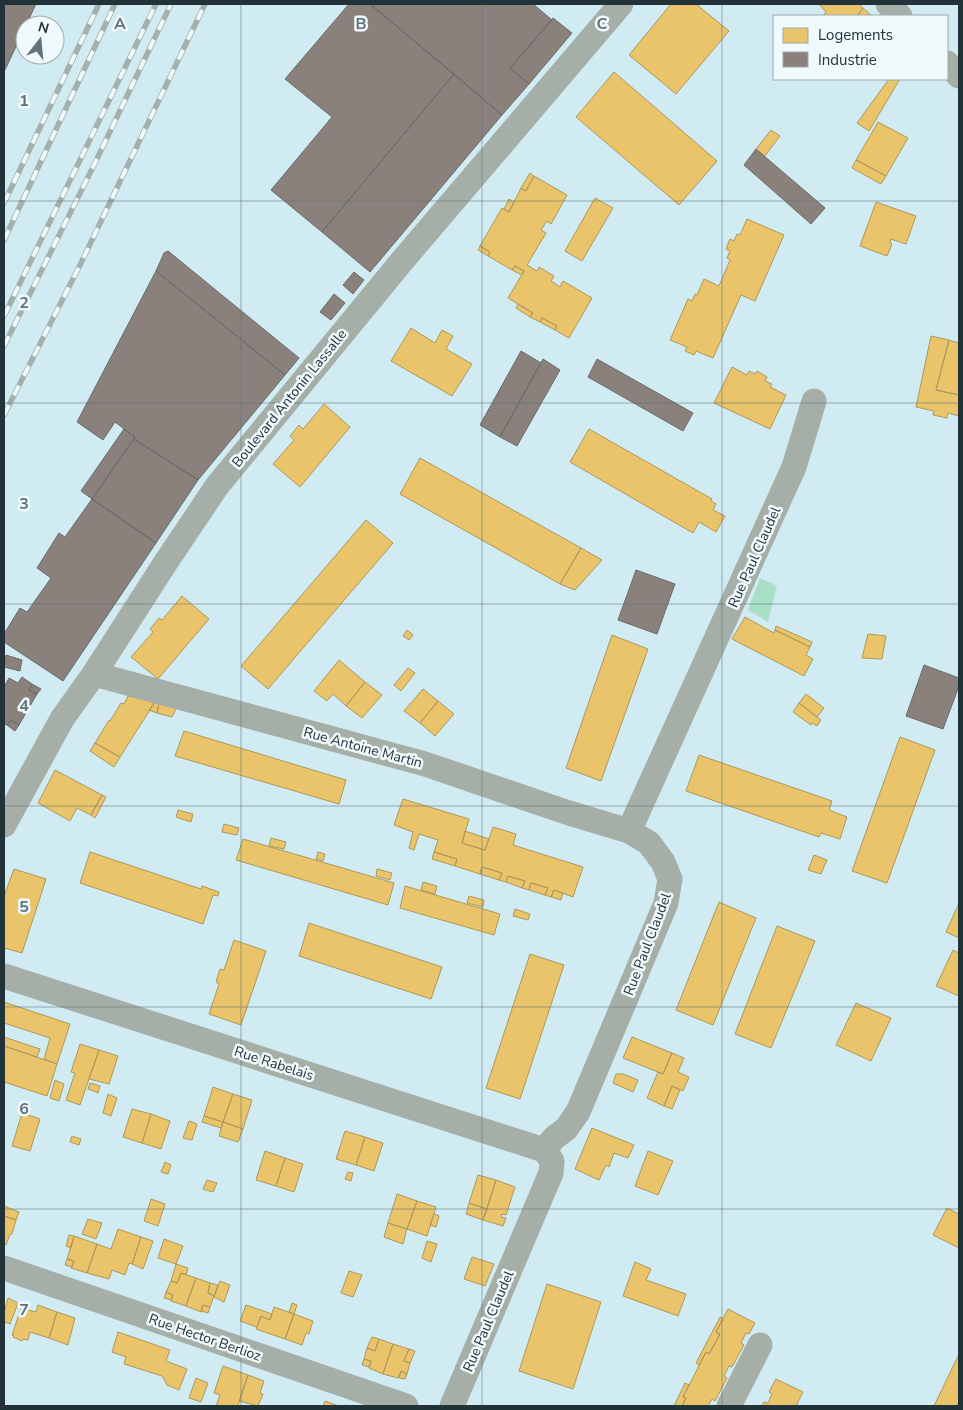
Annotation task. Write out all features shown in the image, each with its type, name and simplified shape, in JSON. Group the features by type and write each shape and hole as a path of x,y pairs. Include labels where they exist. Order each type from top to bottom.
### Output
{"street":[{"name":"Boulevard Antonin Lassalle","path":"4,825 62,719 94,674 217,486 402,261 621,4"},
{"path":"888,4 899,15"},
{"path":"948,65 959,76"},
{"name":"Rue Paul Claudel","path":"452,1406 551,1173 552,1161 544,1150 554,1138 566,1129 578,1112 666,903 670,879 663,862 649,843 629,831 794,467 814,401"},
{"name":"Rue Antoine Martin","path":"94,674 425,764 569,813 629,831"},
{"name":"Rue Rabelais","path":"4,976 544,1150"},
{"name":"Rue Hector Berlioz","path":"4,1268 406,1406"},
{"path":"729,1406 760,1345"}],"green space":[{"path":"760,578 777,586 768,622 748,610"}],"building: Logements":[{"path":"671,4 696,4 729,31 676,94 629,55"},
{"path":"819,4 859,4 863,8 858,15 824,15 826,12"},
{"path":"863,8 871,15 858,15"},
{"path":"614,72 717,161 679,205 576,117"},
{"path":"888,80 899,80 869,131 857,123"},
{"path":"878,122 908,138 886,176 856,160"},
{"path":"771,130 780,136 764,157 756,149"},
{"path":"856,160 886,176 881,184 852,168"},
{"path":"530,173 534,176 526,191 521,188"},
{"path":"534,176 567,195 551,224 547,221 541,230 546,233 527,265 537,271 539,267 554,276 551,281 560,287 563,281 592,298 569,338 555,330 557,326 542,318 540,322 530,317 533,313 508,298 524,271 515,266 512,270 488,256 490,252 480,246 502,208 509,212 521,188 526,191"},
{"path":"595,198 613,208 582,261 565,251"},
{"path":"509,199 514,202 509,212 504,209"},
{"path":"876,202 916,216 906,244 891,239 890,243 892,244 887,256 860,246"},
{"path":"747,219 784,235 755,301 741,295 713,358 696,351 694,355 685,351 687,347 670,340 688,299 692,301 695,294 697,295 704,279 719,286 730,260 727,258 730,251 726,249 730,239 734,241 737,234 740,235"},
{"path":"480,246 490,252 488,256 478,250"},
{"path":"515,266 524,271 522,275 512,270"},
{"path":"518,304 533,313 530,317 516,308"},
{"path":"542,318 557,326 555,330 540,322"},
{"path":"411,328 435,343 442,330 453,336 446,349 472,364 452,396 391,361"},
{"path":"931,336 949,340 936,390 959,395 959,416 948,413 947,418 933,415 934,411 916,407"},
{"path":"949,340 959,343 959,395 936,390"},
{"path":"732,367 747,375 749,371 755,374 757,371 767,377 765,381 772,384 770,387 786,395 770,429 714,403"},
{"path":"324,404 350,427 300,487 273,464 294,440 290,436 299,425 303,429"},
{"path":"589,429 712,499 711,501 716,504 713,510 725,516 716,532 699,522 693,533 570,462"},
{"path":"420,458 581,548 560,584 400,494"},
{"path":"366,520 393,543 268,689 241,666"},
{"path":"581,548 602,560 575,590 560,584"},
{"path":"182,596 209,619 158,679 131,657 153,632 150,629 159,618 162,620"},
{"path":"745,617 774,633 775,630 810,647 806,655 813,659 804,676 732,639"},
{"path":"776,626 812,642 810,647 775,630"},
{"path":"407,630 413,635 409,640 403,636"},
{"path":"868,634 886,636 882,659 862,658"},
{"path":"612,635 648,649 601,781 566,768"},
{"path":"339,660 365,682 346,706 333,694 327,701 314,691"},
{"path":"408,668 415,673 401,691 394,685"},
{"path":"365,682 382,695 362,718 346,706"},
{"path":"423,689 438,701 420,723 404,711"},
{"path":"806,694 824,708 817,717 799,703"},
{"path":"128,696 155,702 120,757 95,743 109,720 121,703 124,704"},
{"path":"438,701 454,714 435,736 420,723"},
{"path":"155,702 159,703 157,713 149,710"},
{"path":"159,703 177,707 172,717 157,713"},
{"path":"799,703 821,720 817,726 812,723 811,725 793,712"},
{"path":"184,731 346,780 339,804 175,756"},
{"path":"900,737 935,750 887,883 852,871"},
{"path":"95,743 120,757 114,767 90,751"},
{"path":"699,755 832,801 829,810 847,817 840,839 821,833 819,837 686,791"},
{"path":"55,770 102,795 91,815 77,808 70,821 38,803"},
{"path":"102,795 106,797 95,818 91,815"},
{"path":"403,799 469,819 462,843 485,850 493,827 516,834 513,845 583,867 573,897 554,890 551,897 545,895 548,888 531,883 529,890 522,888 525,881 508,876 506,882 499,880 502,873 482,867 480,874 455,866 457,859 434,852 438,840 419,834 414,850 409,848 413,832 394,825"},
{"path":"178,810 193,814 191,822 176,817"},
{"path":"224,824 239,828 237,835 222,832"},
{"path":"465,831 489,839 485,850 462,843"},
{"path":"271,838 286,842 284,849 269,846"},
{"path":"243,839 394,883 388,905 236,860"},
{"path":"90,852 201,889 202,886 219,892 218,896 213,895 203,924 80,883"},
{"path":"318,852 325,854 323,861 316,859"},
{"path":"434,852 457,859 455,866 432,859"},
{"path":"814,855 827,860 821,874 808,870"},
{"path":"482,867 502,873 499,880 480,874"},
{"path":"14,869 46,879 22,953 4,948 4,896"},
{"path":"377,869 392,873 390,880 376,876"},
{"path":"508,876 525,881 522,888 506,882"},
{"path":"423,882 437,886 435,894 421,890"},
{"path":"531,883 548,888 545,895 529,890"},
{"path":"405,886 500,914 494,935 400,908"},
{"path":"554,890 563,893 561,900 551,897"},
{"path":"469,896 484,900 483,907 467,903"},
{"path":"719,902 756,918 713,1025 676,1010"},
{"path":"959,903 959,938 946,932"},
{"path":"515,909 530,914 528,920 513,916"},
{"path":"309,923 442,967 431,999 299,956"},
{"path":"777,926 815,941 771,1048 735,1034"},
{"path":"234,940 266,951 241,1025 209,1014 219,984 216,982 220,969 224,970"},
{"path":"953,950 959,953 959,996 936,986"},
{"path":"530,954 564,965 520,1099 486,1088"},
{"path":"4,1002 70,1024 57,1064 44,1059 50,1038 4,1023"},
{"path":"856,1003 891,1018 871,1061 836,1045"},
{"path":"4,1037 40,1049 37,1057 4,1046"},
{"path":"632,1037 672,1053 663,1074 623,1058"},
{"path":"80,1044 99,1050 80,1105 66,1100 75,1073 71,1072"},
{"path":"4,1046 57,1064 47,1096 4,1082"},
{"path":"99,1050 118,1056 109,1084 89,1079"},
{"path":"672,1053 684,1058 678,1072 689,1077 683,1091 672,1086 664,1106 647,1098 658,1072 663,1074"},
{"path":"616,1074 623,1074 638,1080 633,1092 613,1083"},
{"path":"55,1080 64,1084 59,1101 50,1098"},
{"path":"90,1083 100,1086 98,1093 88,1089"},
{"path":"672,1086 680,1090 672,1109 664,1106"},
{"path":"213,1087 233,1094 223,1122 204,1116"},
{"path":"108,1094 117,1098 111,1116 103,1113"},
{"path":"233,1094 252,1100 243,1129 223,1122"},
{"path":"132,1109 151,1114 142,1143 123,1137"},
{"path":"22,1113 40,1119 30,1151 12,1146"},
{"path":"151,1114 170,1121 161,1149 142,1143"},
{"path":"204,1116 223,1122 221,1128 202,1122"},
{"path":"189,1121 197,1124 192,1140 183,1138"},
{"path":"223,1122 243,1129 238,1142 219,1136"},
{"path":"592,1128 634,1145 628,1158 614,1153 609,1167 606,1165 599,1180 575,1169"},
{"path":"345,1131 365,1137 356,1165 336,1159"},
{"path":"72,1136 81,1139 79,1145 70,1142"},
{"path":"365,1137 383,1143 374,1171 356,1165"},
{"path":"265,1151 285,1158 276,1186 256,1180"},
{"path":"648,1151 673,1161 658,1195 635,1186"},
{"path":"285,1158 303,1164 294,1192 276,1186"},
{"path":"165,1162 171,1165 168,1174 161,1172"},
{"path":"348,1172 353,1173 351,1181 345,1179"},
{"path":"478,1175 496,1180 487,1209 469,1203"},
{"path":"207,1180 217,1183 213,1192 203,1189"},
{"path":"496,1180 515,1187 506,1215 502,1214 501,1217 506,1218 503,1226 483,1220"},
{"path":"397,1194 417,1201 407,1229 388,1223"},
{"path":"151,1199 165,1204 158,1226 144,1221"},
{"path":"417,1201 436,1207 427,1236 407,1229"},
{"path":"469,1203 487,1209 483,1220 466,1214"},
{"path":"4,1206 19,1212 16,1220 4,1216"},
{"path":"947,1208 959,1214 959,1248 933,1235"},
{"path":"434,1214 439,1216 436,1227 430,1225"},
{"path":"4,1216 16,1220 6,1245 4,1244"},
{"path":"88,1219 102,1223 96,1239 82,1234"},
{"path":"388,1223 407,1229 403,1244 384,1237"},
{"path":"118,1229 141,1237 132,1264 129,1263 125,1275 112,1270 109,1279 87,1273 97,1244 111,1249"},
{"path":"69,1235 74,1236 71,1248 66,1246"},
{"path":"74,1236 97,1244 87,1273 71,1268 74,1261 67,1259"},
{"path":"141,1237 153,1241 143,1269 132,1264"},
{"path":"164,1239 183,1246 176,1264 158,1258"},
{"path":"427,1241 437,1244 431,1262 422,1258"},
{"path":"472,1257 494,1264 485,1286 464,1279"},
{"path":"67,1259 74,1261 72,1267 65,1265"},
{"path":"635,1262 651,1269 646,1280 686,1294 678,1316 623,1296"},
{"path":"176,1264 188,1268 186,1275 181,1273 177,1283 171,1281"},
{"path":"349,1271 362,1275 353,1297 341,1293"},
{"path":"181,1273 196,1278 186,1306 171,1301 173,1295 166,1292 171,1281 177,1283"},
{"path":"196,1278 210,1283 208,1293 214,1296 210,1307 203,1305 201,1312 186,1306"},
{"path":"220,1281 230,1285 224,1302 214,1297"},
{"path":"210,1283 218,1285 214,1296 208,1293"},
{"path":"547,1284 601,1302 573,1389 519,1371"},
{"path":"166,1292 173,1295 171,1300 164,1298"},
{"path":"8,1298 18,1303 10,1324 4,1322"},
{"path":"292,1303 297,1305 294,1314 289,1312"},
{"path":"38,1305 57,1312 49,1338 30,1332 28,1340 23,1339 22,1341 13,1337 21,1308 36,1312"},
{"path":"203,1305 210,1307 208,1313 201,1311"},
{"path":"246,1305 272,1314 270,1320 261,1316 257,1327 240,1321"},
{"path":"274,1307 294,1314 285,1339 256,1329 261,1316 270,1320"},
{"path":"728,1309 755,1323 749,1334 746,1333 741,1343 744,1345 732,1367 729,1366 724,1376 727,1378 715,1401 712,1399 708,1406 682,1406 686,1398 683,1397 706,1352 709,1354 720,1334 716,1332"},
{"path":"57,1312 75,1318 68,1345 49,1338"},
{"path":"294,1314 313,1321 309,1334 306,1333 302,1345 285,1339"},
{"path":"720,1317 723,1319 716,1332 720,1334 709,1354 706,1352 699,1365 696,1363"},
{"path":"118,1332 170,1350 166,1361 187,1369 179,1390 167,1385 162,1376 124,1364 126,1357 112,1352"},
{"path":"372,1337 379,1339 375,1351 367,1348"},
{"path":"379,1339 393,1344 383,1374 369,1368 371,1361 364,1359 367,1348 375,1351"},
{"path":"393,1344 409,1349 404,1361 410,1363 407,1374 401,1371 398,1378 383,1374"},
{"path":"409,1349 415,1351 410,1363 404,1361"},
{"path":"959,1354 959,1402 957,1406 934,1406"},
{"path":"364,1359 371,1361 369,1367 362,1365"},
{"path":"223,1366 248,1375 238,1406 216,1406 220,1395 214,1393"},
{"path":"401,1371 407,1374 405,1379 399,1378"},
{"path":"248,1375 264,1381 260,1393 263,1394 258,1406 239,1401"},
{"path":"196,1378 208,1383 201,1402 189,1398"},
{"path":"776,1379 803,1392 796,1406 762,1406 764,1402 768,1403 772,1394 769,1392"},
{"path":"685,1383 689,1385 683,1397 686,1398 682,1406 674,1406"},
{"path":"325,1401 339,1406 323,1406"}],"building: Industrie":[{"path":"4,4 36,4 31,15 15,15 15,49 4,72"},
{"path":"349,4 370,4 454,74 322,232 271,190 332,117 285,79"},
{"path":"370,4 533,4 552,20 510,68 529,84 502,115"},
{"path":"553,18 572,33 529,84 510,68"},
{"path":"454,74 502,115 370,272 322,232"},
{"path":"756,149 825,208 811,224 744,165"},
{"path":"168,251 299,358 285,375 156,271 164,253"},
{"path":"156,271 285,375 198,480 134,439 135,437 115,422 103,440 77,422"},
{"path":"354,272 364,280 353,294 343,285"},
{"path":"334,294 345,303 331,320 320,312"},
{"path":"521,351 541,363 500,437 480,425"},
{"path":"543,359 560,370 517,446 500,437"},
{"path":"597,359 693,413 683,431 588,377"},
{"path":"124,429 135,437 92,499 81,491"},
{"path":"134,439 198,480 156,543 92,499"},
{"path":"92,499 156,543 63,681 4,642 4,634 20,608 27,612 51,578 37,568 59,533 65,537"},
{"path":"636,570 675,584 657,634 618,620"},
{"path":"6,655 22,660 20,671 4,667"},
{"path":"924,665 959,678 959,686 943,729 906,716"},
{"path":"22,677 32,684 29,690 37,694 19,725 11,720 7,725 4,724 4,687 9,678 18,683"},
{"path":"32,684 41,689 37,694 29,690"},
{"path":"11,720 19,725 15,731 7,725"}],"railway":[{"path":"4,203 99,4"},
{"path":"4,240 115,4"},
{"path":"4,316 156,4"},
{"path":"4,346 171,4"},
{"path":"4,415 80,265 205,4"}]}
